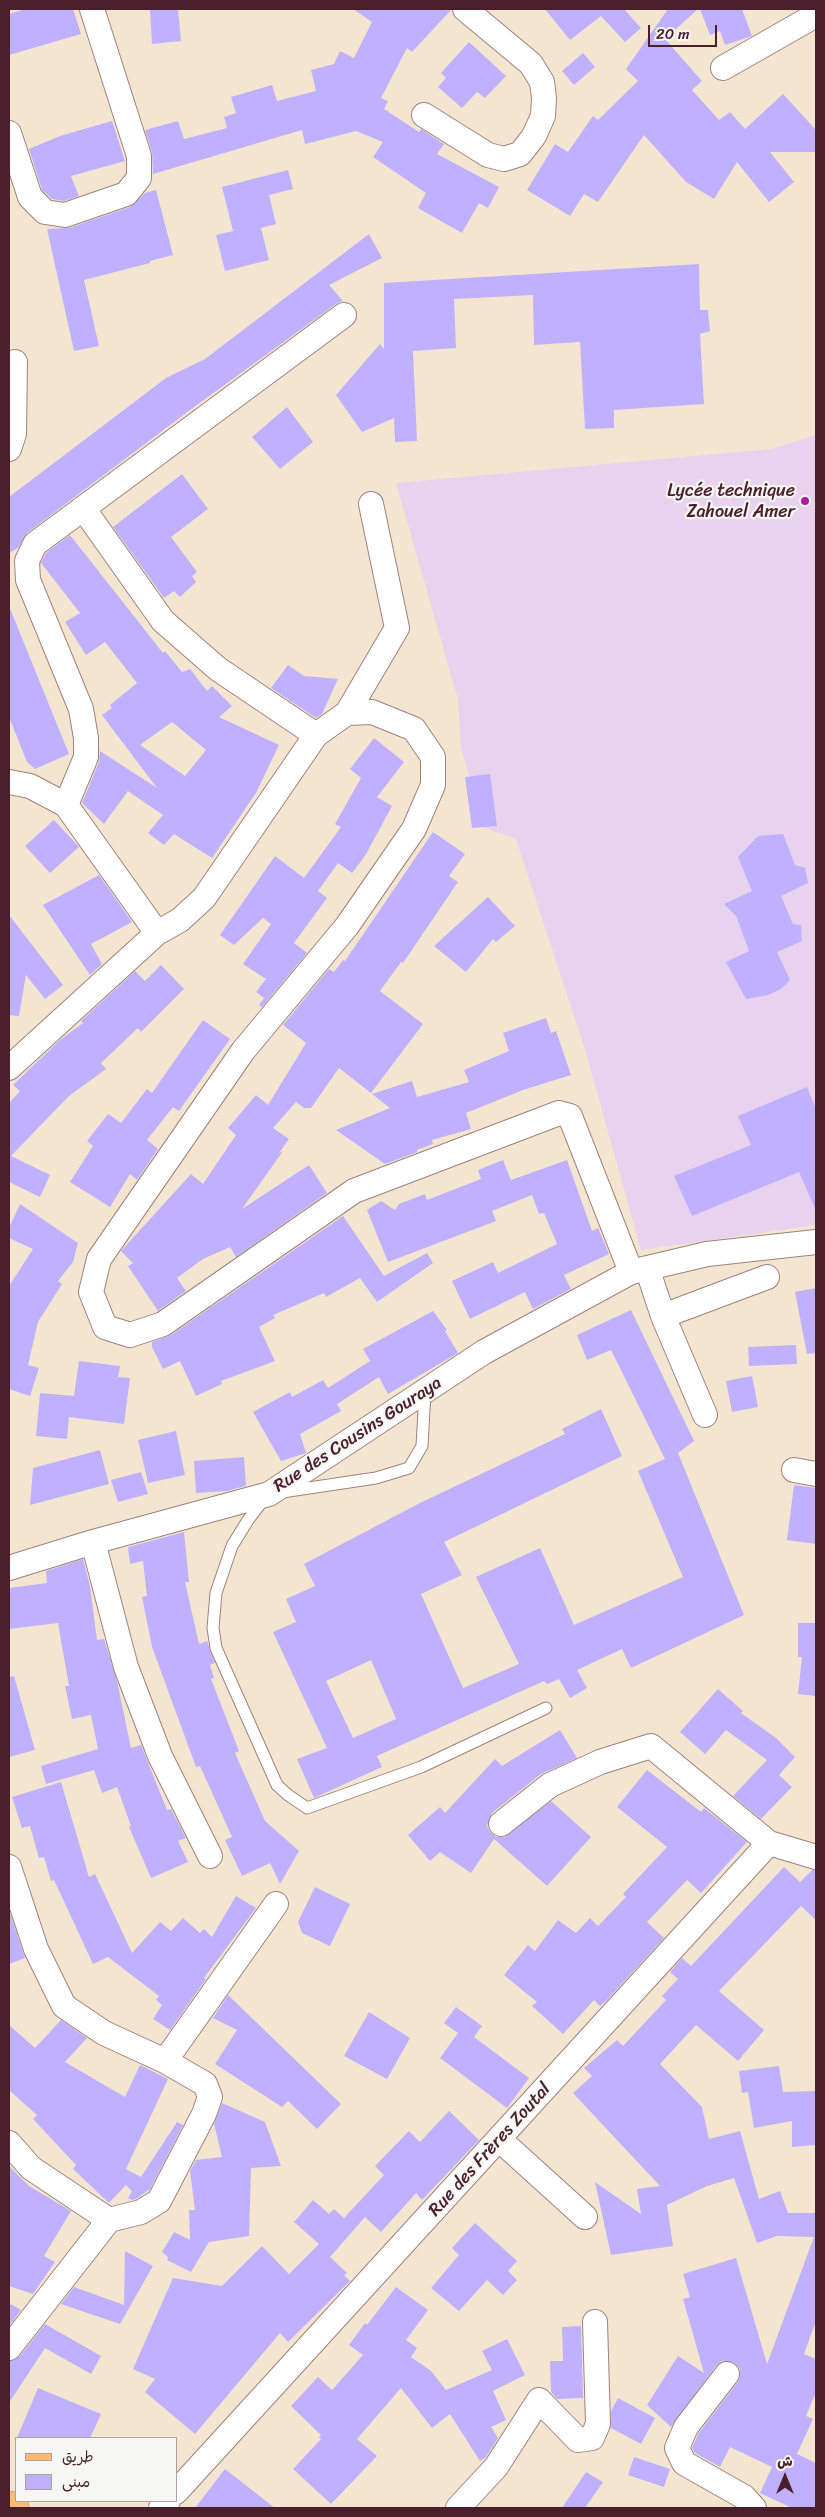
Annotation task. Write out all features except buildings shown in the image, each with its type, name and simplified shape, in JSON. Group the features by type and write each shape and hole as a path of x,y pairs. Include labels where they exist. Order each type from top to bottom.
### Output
{"main road":[{"path":"9,2505 15,2508"}],"street":[{"path":"9,133 30,197 45,212 65,215 126,194 139,178 139,156 92,9"},
{"path":"424,114 488,155 504,159 520,154 534,136 544,116 542,82 531,64 465,9"},
{"path":"723,68 816,15"},
{"path":"66,805 86,757 86,738 81,709 28,580 27,561 35,544 344,315"},
{"path":"9,449 14,434 15,362"},
{"path":"9,1068 157,933 180,920 204,898 316,735 347,714 397,628 371,504"},
{"path":"83,508 163,622 218,669 316,735"},
{"path":"347,714 372,712 414,729 432,757 433,785 414,829 347,926 243,1051 99,1258 91,1292 105,1327 130,1335 163,1324 354,1191 559,1113 570,1116 639,1270 663,1316 705,1415"},
{"path":"9,782 30,786 66,805 157,933"},
{"name":"Rue des Cousins Gouraya","path":"9,1568 93,1542 269,1494 484,1352 639,1270 707,1254 816,1242"},
{"path":"663,1316 767,1277"},
{"path":"93,1542 126,1667 160,1756 210,1856"},
{"path":"501,1824 550,1785 600,1762 651,1746 769,1843 816,1857"},
{"name":"Rue des Frères Zoutal","path":"178,2490 500,2140 769,1843"},
{"path":"9,1867 36,1949 64,2006 104,2034 165,2061 205,2084 210,2097 204,2114 159,2201 142,2212 109,2220 9,2348"},
{"path":"165,2061 276,1904"},
{"path":"500,2140 585,2218"},
{"path":"9,2143 30,2168 109,2220"},
{"path":"458,2508 496,2467 539,2400 578,2440 592,2438 598,2424 595,2322"},
{"path":"727,2374 686,2427 676,2448 684,2462 744,2497 754,2508"}],"lane":[{"path":"425,1391 422,1446 409,1468 376,1478 269,1494 248,1520 232,1546 216,1593 213,1628 216,1648 277,1785 307,1808 422,1767 546,1708"}],"shaded area":[{"path":"816,435 816,1225 641,1250 586,1053 516,839 485,828 461,749 458,700 396,483 771,449"}],"place":[{"name":"Lycée technique Zahouel Amer","path":"805,501"}]}
